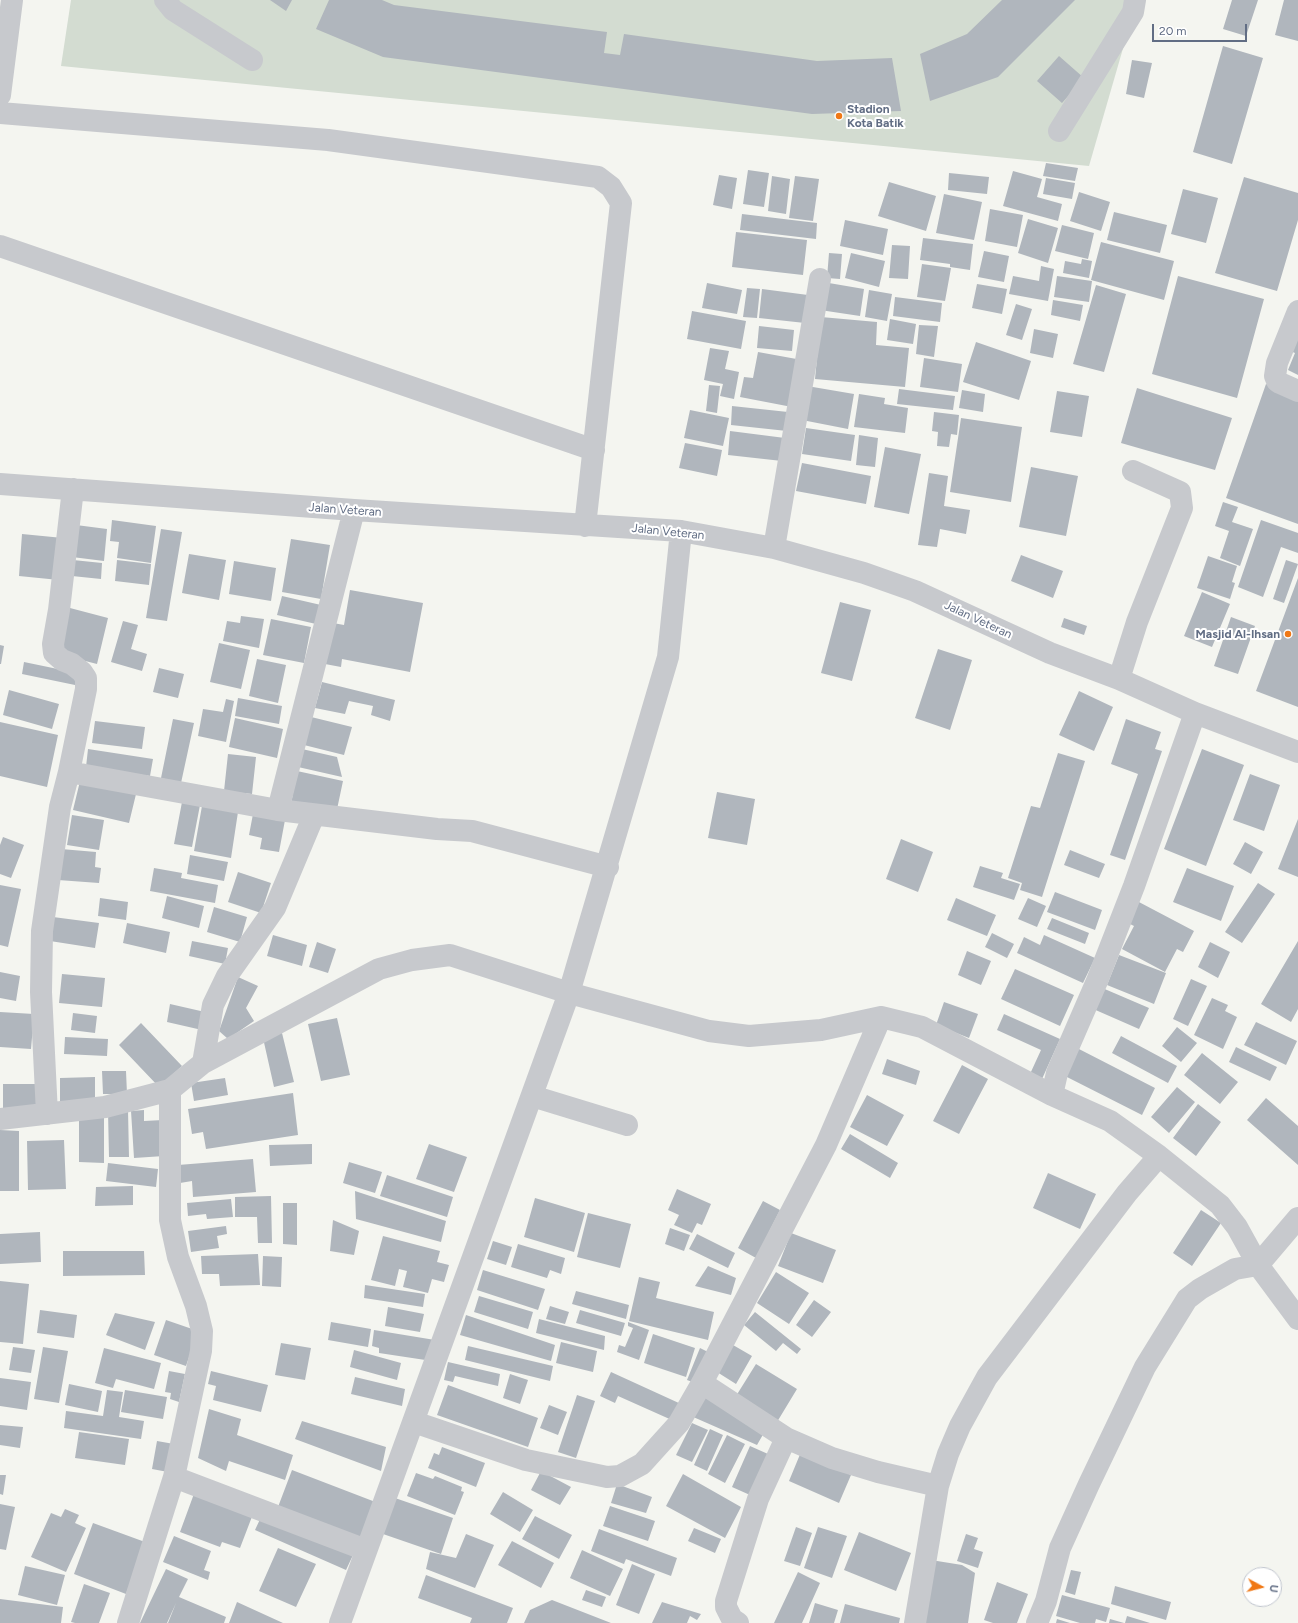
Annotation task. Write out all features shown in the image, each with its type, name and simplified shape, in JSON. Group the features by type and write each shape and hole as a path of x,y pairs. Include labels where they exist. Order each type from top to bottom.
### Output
{"street":[{"path":"0,94 12,0"},
{"path":"165,0 173,10 252,60"},
{"path":"1059,131 1133,12 1135,0"},
{"path":"0,113 328,140 598,177 611,187 621,203 585,526"},
{"path":"0,246 594,450"},
{"path":"774,548 820,279"},
{"path":"1298,311 1277,363 1275,376 1277,381 1280,383 1298,391"},
{"path":"1119,679 1137,622 1182,508 1180,492 1133,471"},
{"name":"Jalan Veteran","path":"0,484 585,526 681,531 774,548 864,573 915,591 1050,653 1119,679 1195,713 1298,752"},
{"path":"47,1114 40,992 42,931 60,808 86,689 86,678 82,672 72,664 62,660 54,653 53,644 60,610 73,489"},
{"path":"278,810 354,510"},
{"path":"340,1623 569,993 608,867 668,657 681,531"},
{"path":"1052,1095 1057,1073 1097,981 1134,886 1195,713"},
{"path":"69,772 314,816 437,829 472,831 608,867"},
{"path":"203,1063 213,1005 227,976 275,908 314,816"},
{"path":"0,1119 105,1107 170,1090 203,1063 379,969 412,960 450,955 569,993 709,1031 750,1036 821,1030 881,1017 922,1026 1052,1095 1110,1121 1159,1156 1220,1206 1237,1227 1258,1265 1298,1320"},
{"path":"414,1422 526,1460 607,1477 620,1476 642,1464 679,1423 702,1383 826,1146 881,1017"},
{"path":"128,1623 174,1477 201,1351 202,1331 196,1306 178,1258 170,1220 170,1090"},
{"path":"532,1096 627,1125"},
{"path":"915,1623 938,1486 948,1454 960,1426 987,1377 1127,1192 1159,1156"},
{"path":"1037,1623 1046,1601 1060,1548 1089,1484 1145,1367 1187,1299 1200,1289 1235,1269 1258,1265 1298,1218"},
{"path":"702,1383 786,1438 832,1458 878,1472 938,1486"},
{"path":"738,1623 732,1619 726,1607 728,1593 758,1499 786,1438"},
{"path":"174,1477 366,1550"}],"shaded area":[{"name":"Stadion Kota Batik","path":"71,0 1137,0 1089,166 61,66"}],"building":[{"path":"270,0 292,0 286,11"},
{"path":"329,0 382,0 394,5 607,32 604,53 620,55 624,34 817,61 892,58 901,111 812,114 383,57 316,29"},
{"path":"1002,0 1075,0 998,77 930,101 920,54 967,34"},
{"path":"1232,0 1258,0 1246,36 1223,29"},
{"path":"1284,0 1298,0 1298,41 1275,35"},
{"path":"1223,46 1263,58 1232,164 1193,152"},
{"path":"1059,56 1084,78 1062,103 1037,81"},
{"path":"1132,60 1152,63 1144,98 1126,94"},
{"path":"1046,163 1078,168 1075,181 1043,176"},
{"path":"748,170 769,173 764,207 743,204"},
{"path":"1013,171 1042,179 1037,197 1062,204 1058,221 1003,206"},
{"path":"949,173 989,177 987,194 948,190"},
{"path":"719,175 737,178 732,209 713,205"},
{"path":"772,176 790,179 786,214 768,211"},
{"path":"795,176 819,179 813,221 789,218"},
{"path":"1244,177 1298,193 1298,220 1277,291 1215,273"},
{"path":"1046,178 1075,183 1072,199 1043,194"},
{"path":"889,182 936,196 926,231 878,216"},
{"path":"1183,189 1218,198 1206,243 1171,234"},
{"path":"1079,192 1110,202 1101,231 1070,221"},
{"path":"944,194 982,202 974,240 936,233"},
{"path":"990,209 1023,215 1017,247 985,241"},
{"path":"1114,212 1167,225 1160,253 1107,240"},
{"path":"742,214 817,223 816,239 740,230"},
{"path":"1028,219 1058,228 1048,263 1018,253"},
{"path":"845,220 888,229 883,255 840,246"},
{"path":"1062,225 1094,233 1088,259 1055,251"},
{"path":"736,232 807,240 803,275 732,267"},
{"path":"923,238 973,244 970,270 950,267 950,264 920,260"},
{"path":"1101,242 1174,261 1164,300 1091,280"},
{"path":"892,245 910,246 908,279 889,278"},
{"path":"984,251 1009,256 1004,282 978,277"},
{"path":"829,253 842,254 840,279 827,278"},
{"path":"851,253 885,261 879,287 845,278"},
{"path":"1082,259 1092,261 1089,278 1063,273 1065,261 1081,264"},
{"path":"922,264 951,268 945,301 917,297"},
{"path":"1041,266 1054,269 1048,301 1009,294 1013,276 1039,281"},
{"path":"1057,276 1092,281 1089,302 1054,297"},
{"path":"1178,276 1264,299 1237,398 1152,374"},
{"path":"823,282 864,289 860,316 820,310"},
{"path":"707,283 742,290 737,314 702,308"},
{"path":"977,284 1007,289 1002,314 972,308"},
{"path":"1096,285 1126,294 1104,372 1073,364"},
{"path":"747,288 760,289 757,318 743,317"},
{"path":"762,289 808,295 805,323 759,318"},
{"path":"869,290 892,294 887,321 865,317"},
{"path":"895,297 942,303 940,322 893,316"},
{"path":"1053,300 1083,305 1080,321 1051,315"},
{"path":"1016,304 1032,309 1022,340 1006,335"},
{"path":"692,311 746,321 741,349 687,339"},
{"path":"821,317 877,322 876,345 909,348 905,387 815,379"},
{"path":"890,319 916,324 913,344 887,340"},
{"path":"919,325 938,326 934,357 916,354"},
{"path":"1298,325 1298,375 1288,370 1295,353 1288,350"},
{"path":"759,326 794,330 792,351 757,348"},
{"path":"1034,329 1058,334 1053,358 1030,353"},
{"path":"976,342 1031,361 1019,400 963,382"},
{"path":"710,348 729,351 725,369 739,372 734,399 720,396 723,384 704,380"},
{"path":"758,352 802,360 792,407 740,397 744,377 753,378"},
{"path":"924,358 962,364 958,392 920,387"},
{"path":"1266,384 1298,395 1298,524 1226,498"},
{"path":"709,385 720,386 717,413 706,411"},
{"path":"807,386 854,394 848,429 802,420"},
{"path":"1137,388 1232,418 1215,470 1121,443"},
{"path":"899,389 955,396 953,410 897,404"},
{"path":"962,390 985,394 983,412 959,408"},
{"path":"1057,391 1089,396 1082,437 1050,432"},
{"path":"859,394 885,398 884,404 908,408 905,433 854,427"},
{"path":"732,406 788,412 787,431 731,425"},
{"path":"690,410 729,418 723,446 684,438"},
{"path":"934,412 959,415 957,435 951,434 949,447 937,446 938,432 932,431"},
{"path":"961,418 1022,427 1011,502 950,492"},
{"path":"806,428 855,435 851,461 802,454"},
{"path":"730,431 785,438 782,461 728,455"},
{"path":"859,435 878,438 875,467 856,465"},
{"path":"685,443 722,450 717,476 679,468"},
{"path":"885,447 921,454 909,514 874,507"},
{"path":"802,463 871,476 866,504 796,491"},
{"path":"1031,467 1078,476 1066,536 1019,527"},
{"path":"929,473 948,476 944,506 970,510 966,534 940,529 937,547 918,545"},
{"path":"1223,502 1238,507 1232,522 1253,529 1240,566 1220,558 1229,531 1215,526"},
{"path":"112,520 156,526 151,563 117,558 119,542 110,541"},
{"path":"1261,520 1298,533 1298,553 1281,547 1263,597 1238,587"},
{"path":"76,525 107,529 104,561 72,557"},
{"path":"161,529 182,532 167,621 146,618"},
{"path":"22,534 63,538 59,580 19,576"},
{"path":"291,539 330,545 321,599 282,592"},
{"path":"189,554 226,560 219,600 182,593"},
{"path":"1021,555 1063,571 1053,598 1011,581"},
{"path":"1208,556 1237,566 1232,582 1235,583 1230,599 1197,588"},
{"path":"73,560 102,563 101,579 72,576"},
{"path":"117,560 151,564 149,585 115,581"},
{"path":"1286,560 1298,564 1284,603 1273,599"},
{"path":"234,561 276,568 271,601 229,594"},
{"name":"Masjid Al-Ihsan","path":"1298,578 1298,707 1256,691"},
{"path":"350,590 423,603 410,672 342,659 341,667 325,664 333,623 344,625"},
{"path":"1202,592 1230,604 1212,647 1184,636"},
{"path":"282,596 321,605 316,624 277,615"},
{"path":"840,602 871,610 852,681 821,673"},
{"path":"70,608 108,618 97,664 58,654"},
{"path":"241,616 264,619 259,648 223,641 227,621 240,623"},
{"path":"1231,617 1255,626 1238,674 1214,666"},
{"path":"1064,618 1087,626 1084,635 1061,627"},
{"path":"271,619 311,627 304,663 263,655"},
{"path":"123,621 138,625 131,649 147,654 142,671 111,662"},
{"path":"219,643 250,650 241,689 210,682"},
{"path":"0,645 4,646 1,664 0,664"},
{"path":"938,649 972,660 950,730 915,718"},
{"path":"257,659 286,665 278,703 249,696"},
{"path":"24,662 77,673 75,685 22,674"},
{"path":"159,668 184,674 178,698 153,692"},
{"path":"322,682 395,700 390,721 371,715 373,706 349,701 345,714 315,708"},
{"path":"9,690 59,704 52,729 3,715"},
{"path":"1079,691 1113,707 1094,751 1059,735"},
{"path":"238,698 282,706 279,724 235,716"},
{"path":"226,699 234,701 226,742 198,736 203,709 223,712"},
{"path":"307,716 352,727 344,755 300,744"},
{"path":"235,718 283,729 277,758 229,747"},
{"path":"173,719 194,723 181,783 161,778"},
{"path":"1126,719 1161,732 1155,749 1162,751 1125,860 1110,855 1138,774 1111,764"},
{"path":"95,721 145,727 142,749 92,743"},
{"path":"0,722 58,735 47,787 0,776"},
{"path":"88,749 153,759 150,776 86,767"},
{"path":"302,749 337,757 342,777 298,767"},
{"path":"1202,749 1244,765 1206,866 1164,849"},
{"path":"1058,753 1085,761 1042,897 1020,890 1022,883 1008,878 1031,806 1040,808"},
{"path":"228,754 256,757 252,794 224,791"},
{"path":"297,771 343,781 336,814 291,804"},
{"path":"1250,774 1280,785 1264,831 1233,820"},
{"path":"81,777 137,790 129,823 73,810"},
{"path":"717,792 755,799 747,845 708,838"},
{"path":"182,802 200,805 192,847 174,844"},
{"path":"202,806 238,812 231,858 194,851"},
{"path":"253,814 285,820 279,852 260,849 262,838 249,835"},
{"path":"72,815 104,820 99,850 67,845"},
{"path":"1298,819 1298,877 1278,869"},
{"path":"3,837 24,845 11,878 0,874 0,845"},
{"path":"901,839 933,852 918,892 886,879"},
{"path":"1245,842 1263,852 1251,874 1233,864"},
{"path":"61,849 96,852 95,867 101,868 99,883 58,880"},
{"path":"1070,850 1105,864 1099,878 1064,865"},
{"path":"190,855 228,862 224,881 187,874"},
{"path":"980,866 1003,873 1001,878 1020,884 1014,900 973,887"},
{"path":"154,868 182,873 181,878 218,885 215,903 150,891"},
{"path":"1187,868 1234,886 1221,921 1173,902"},
{"path":"238,872 271,883 261,913 228,902"},
{"path":"1258,883 1275,894 1242,943 1225,932"},
{"path":"0,885 21,889 8,947 0,945"},
{"path":"1055,892 1102,910 1095,930 1047,912"},
{"path":"167,896 204,906 199,928 162,918"},
{"path":"100,898 128,902 126,920 98,916"},
{"path":"956,898 996,915 987,936 947,920"},
{"path":"1028,898 1046,906 1037,927 1018,919"},
{"path":"1137,901 1194,931 1183,952 1177,949 1165,972 1122,949 1134,926 1126,922"},
{"path":"214,907 247,917 240,942 207,932"},
{"path":"53,917 99,923 95,948 50,941"},
{"path":"1052,918 1089,933 1085,944 1047,929"},
{"path":"127,923 170,932 166,953 123,943"},
{"path":"992,933 1014,944 1007,958 985,947"},
{"path":"273,935 307,945 302,966 267,956"},
{"path":"1044,935 1095,958 1083,983 1017,953 1024,937 1040,945"},
{"path":"192,941 228,948 225,964 189,956"},
{"path":"1298,941 1298,1009 1291,1022 1261,1004"},
{"path":"317,942 336,949 328,973 309,967"},
{"path":"1210,942 1230,952 1218,978 1198,967"},
{"path":"967,951 991,961 981,985 958,975"},
{"path":"1119,955 1166,973 1154,1004 1107,985"},
{"path":"1015,969 1074,995 1060,1026 1001,999"},
{"path":"0,972 20,976 16,1001 0,998"},
{"path":"62,974 105,978 102,1007 59,1003"},
{"path":"238,977 258,986 246,1008 254,1021 228,1039 219,1031"},
{"path":"1191,979 1207,986 1188,1026 1173,1019"},
{"path":"1100,987 1149,1008 1139,1029 1091,1008"},
{"path":"1212,998 1228,1005 1225,1011 1237,1017 1223,1049 1194,1035"},
{"path":"944,1002 978,1014 969,1038 936,1025"},
{"path":"170,1004 205,1012 202,1030 167,1022"},
{"path":"0,1012 34,1014 31,1049 0,1047"},
{"path":"73,1013 97,1016 95,1033 71,1030"},
{"path":"1004,1014 1060,1039 1042,1079 1030,1074 1041,1050 997,1030"},
{"path":"337,1018 350,1075 321,1081 308,1024"},
{"path":"1256,1022 1297,1041 1286,1065 1244,1045"},
{"path":"141,1023 182,1066 159,1087 119,1045"},
{"path":"1177,1027 1197,1043 1181,1062 1162,1046"},
{"path":"282,1033 294,1082 274,1087 263,1038"},
{"path":"1121,1036 1177,1066 1168,1083 1112,1053"},
{"path":"65,1037 108,1039 107,1056 64,1054"},
{"path":"1236,1047 1277,1067 1270,1081 1229,1062"},
{"path":"1077,1048 1155,1088 1142,1115 1063,1075"},
{"path":"1202,1053 1238,1082 1220,1104 1184,1075"},
{"path":"887,1059 920,1071 916,1085 882,1074"},
{"path":"962,1065 988,1079 959,1134 933,1121"},
{"path":"102,1071 126,1071 127,1094 103,1094"},
{"path":"95,1077 95,1102 60,1103 60,1078"},
{"path":"225,1078 228,1095 194,1101 191,1083"},
{"path":"3,1084 37,1084 38,1109 3,1110"},
{"path":"1177,1087 1195,1102 1169,1133 1151,1117"},
{"path":"293,1093 298,1135 206,1149 203,1132 192,1134 188,1109"},
{"path":"867,1095 904,1115 887,1146 850,1127"},
{"path":"1266,1098 1298,1126 1298,1165 1247,1120"},
{"path":"1198,1104 1221,1122 1196,1156 1173,1138"},
{"path":"128,1110 129,1157 109,1157 108,1111"},
{"path":"144,1110 144,1121 163,1120 164,1156 134,1158 131,1111"},
{"path":"79,1116 104,1117 104,1163 79,1162"},
{"path":"0,1130 19,1131 19,1191 0,1191"},
{"path":"850,1134 898,1163 890,1178 841,1149"},
{"path":"64,1140 66,1189 28,1190 27,1141"},
{"path":"312,1144 312,1164 270,1166 269,1145"},
{"path":"429,1144 467,1157 454,1192 416,1179"},
{"path":"253,1159 256,1192 193,1197 192,1181 180,1183 178,1165"},
{"path":"349,1162 382,1172 375,1193 343,1183"},
{"path":"108,1163 158,1169 156,1187 106,1181"},
{"path":"1048,1173 1096,1194 1080,1229 1033,1208"},
{"path":"387,1175 453,1197 447,1217 380,1196"},
{"path":"133,1186 133,1205 95,1206 96,1187"},
{"path":"677,1189 711,1204 702,1225 697,1223 692,1233 674,1225 679,1215 668,1210"},
{"path":"355,1191 446,1221 441,1242 356,1219"},
{"path":"271,1196 272,1243 258,1243 257,1217 235,1217 235,1197"},
{"path":"535,1198 585,1213 574,1252 524,1237"},
{"path":"231,1199 233,1217 207,1219 206,1214 188,1216 187,1203"},
{"path":"763,1201 780,1210 756,1258 738,1248"},
{"path":"283,1203 297,1203 297,1245 283,1244"},
{"path":"1201,1210 1221,1223 1192,1266 1173,1253"},
{"path":"588,1213 631,1224 620,1268 577,1257"},
{"path":"333,1220 359,1231 354,1255 330,1251"},
{"path":"226,1226 227,1234 217,1236 219,1248 191,1252 188,1231"},
{"path":"670,1228 690,1235 684,1251 665,1244"},
{"path":"40,1232 41,1262 0,1264 0,1234"},
{"path":"791,1233 836,1250 823,1283 778,1266"},
{"path":"697,1234 735,1253 728,1268 689,1249"},
{"path":"383,1236 440,1251 437,1262 449,1265 444,1282 432,1279 428,1293 403,1287 407,1271 399,1269 395,1286 371,1280"},
{"path":"493,1241 512,1247 506,1265 487,1259"},
{"path":"518,1244 565,1258 561,1274 550,1270 547,1278 511,1267"},
{"path":"63,1251 144,1251 145,1275 63,1276"},
{"path":"258,1254 260,1285 220,1286 219,1274 202,1274 201,1256"},
{"path":"263,1256 282,1257 281,1287 262,1286"},
{"path":"708,1266 736,1278 731,1295 695,1286"},
{"path":"483,1270 545,1289 538,1310 477,1290"},
{"path":"776,1272 809,1293 789,1324 757,1303"},
{"path":"639,1277 660,1282 656,1298 714,1312 708,1340 629,1321"},
{"path":"0,1281 29,1284 23,1344 0,1342"},
{"path":"365,1285 425,1294 423,1307 364,1298"},
{"path":"576,1291 629,1305 626,1319 572,1304"},
{"path":"479,1296 533,1312 528,1329 474,1312"},
{"path":"814,1300 831,1312 812,1337 796,1325"},
{"path":"550,1306 569,1312 565,1324 546,1319"},
{"path":"388,1307 424,1314 420,1332 385,1326"},
{"path":"40,1310 77,1315 74,1338 37,1333"},
{"path":"580,1310 625,1323 621,1336 576,1323"},
{"path":"755,1312 801,1349 797,1354 783,1343 776,1351 744,1325"},
{"path":"115,1313 155,1322 145,1350 106,1335"},
{"path":"466,1315 555,1345 551,1361 460,1335"},
{"path":"539,1319 605,1336 604,1350 536,1333"},
{"path":"166,1320 198,1331 186,1366 154,1355"},
{"path":"331,1322 371,1329 368,1347 328,1340"},
{"path":"628,1322 649,1330 639,1360 617,1352 619,1345 625,1347 633,1328 628,1326"},
{"path":"374,1330 435,1340 432,1361 379,1353 379,1348 372,1346"},
{"path":"653,1334 695,1348 686,1377 644,1363"},
{"path":"561,1342 597,1351 593,1372 556,1363"},
{"path":"281,1343 311,1348 305,1380 275,1375"},
{"path":"733,1345 752,1356 736,1384 717,1372"},
{"path":"468,1346 553,1366 550,1381 465,1360"},
{"path":"13,1347 35,1350 31,1373 9,1370"},
{"path":"43,1347 68,1351 59,1403 34,1399"},
{"path":"104,1348 161,1363 154,1389 116,1379 113,1388 95,1383"},
{"path":"700,1348 708,1352 695,1383 687,1380"},
{"path":"354,1350 401,1363 397,1380 350,1367"},
{"path":"448,1362 500,1374 498,1386 455,1376 453,1382 444,1380"},
{"path":"756,1364 797,1389 777,1422 736,1396"},
{"path":"169,1371 185,1374 179,1402 170,1399 171,1393 165,1392"},
{"path":"211,1371 268,1385 261,1412 213,1400 216,1386 208,1384"},
{"path":"611,1372 681,1404 674,1421 618,1396 615,1403 600,1396"},
{"path":"510,1374 528,1380 520,1404 503,1398"},
{"path":"355,1377 405,1389 402,1406 351,1394"},
{"path":"0,1378 31,1382 27,1410 0,1406"},
{"path":"69,1384 102,1391 98,1412 65,1405"},
{"path":"448,1385 538,1418 528,1447 437,1415"},
{"path":"107,1390 123,1392 119,1417 144,1421 141,1439 64,1428 66,1411 103,1416"},
{"path":"125,1390 167,1397 163,1419 121,1412"},
{"path":"577,1395 595,1401 576,1458 558,1452"},
{"path":"704,1395 765,1431 757,1445 691,1416"},
{"path":"549,1405 567,1412 558,1435 540,1428"},
{"path":"209,1409 241,1419 237,1435 293,1455 285,1480 229,1461 226,1471 198,1458"},
{"path":"302,1421 386,1447 381,1471 295,1439"},
{"path":"692,1423 708,1430 692,1462 676,1455"},
{"path":"0,1425 23,1427 20,1448 0,1445"},
{"path":"710,1429 723,1435 707,1471 694,1465"},
{"path":"79,1432 129,1439 125,1465 75,1458"},
{"path":"727,1435 745,1444 725,1483 708,1474"},
{"path":"157,1441 174,1444 168,1472 152,1469"},
{"path":"750,1446 768,1454 750,1495 732,1487"},
{"path":"442,1447 485,1463 476,1487 428,1468 434,1453 439,1455"},
{"path":"801,1452 851,1475 839,1503 789,1481"},
{"path":"292,1470 378,1503 365,1540 278,1507"},
{"path":"541,1471 571,1487 560,1505 531,1490"},
{"path":"416,1473 433,1479 435,1476 462,1487 461,1491 464,1492 455,1515 407,1496"},
{"path":"683,1474 741,1507 725,1538 666,1506"},
{"path":"0,1475 6,1475 3,1495 0,1494"},
{"path":"617,1484 652,1497 646,1513 611,1503"},
{"path":"195,1491 253,1514 240,1548 222,1542 220,1547 180,1532"},
{"path":"503,1492 533,1510 520,1532 490,1514"},
{"path":"395,1498 453,1518 441,1554 383,1534"},
{"path":"0,1504 15,1507 6,1550 0,1549"},
{"path":"610,1506 655,1521 648,1541 603,1526"},
{"path":"65,1509 79,1515 75,1523 86,1528 66,1572 31,1557 51,1513 61,1517"},
{"path":"262,1515 353,1555 346,1570 255,1530"},
{"path":"535,1516 572,1535 559,1559 522,1539"},
{"path":"93,1523 145,1542 126,1594 74,1574"},
{"path":"796,1527 812,1533 800,1566 784,1561"},
{"path":"818,1527 847,1536 832,1578 804,1568"},
{"path":"694,1528 721,1539 715,1553 688,1541"},
{"path":"599,1529 677,1558 671,1576 626,1559 624,1564 591,1551"},
{"path":"859,1532 911,1553 896,1591 844,1570"},
{"path":"466,1534 494,1545 475,1588 426,1569 430,1552 456,1558"},
{"path":"966,1534 978,1538 974,1549 983,1552 978,1568 957,1561"},
{"path":"174,1536 211,1551 204,1570 210,1572 208,1580 163,1562"},
{"path":"512,1541 554,1563 541,1588 498,1565"},
{"path":"278,1548 316,1564 296,1607 259,1591"},
{"path":"582,1550 623,1569 610,1596 570,1578"},
{"path":"931,1560 962,1565 975,1573 968,1623 922,1623"},
{"path":"632,1564 655,1574 639,1614 616,1605"},
{"path":"25,1566 65,1575 57,1605 18,1595"},
{"path":"166,1569 188,1579 179,1597 226,1617 224,1623 168,1623 176,1603 167,1623 140,1623"},
{"path":"1071,1570 1081,1572 1075,1595 1065,1592"},
{"path":"798,1572 820,1583 802,1623 774,1623"},
{"path":"426,1575 513,1608 507,1623 470,1623 472,1618 418,1598"},
{"path":"997,1582 1028,1594 1017,1623 993,1623 984,1620"},
{"path":"84,1584 110,1593 99,1623 71,1622"},
{"path":"1115,1586 1171,1602 1166,1620 1111,1604"},
{"path":"586,1590 606,1597 602,1607 582,1600"},
{"path":"1062,1595 1110,1608 1106,1622 1096,1619 1095,1623 1080,1623 1056,1616"},
{"path":"0,1599 63,1607 61,1623 0,1623"},
{"path":"552,1600 611,1623 524,1623 530,1610"},
{"path":"237,1602 283,1623 229,1623"},
{"path":"662,1602 701,1614 697,1620 690,1616 687,1623 652,1623"},
{"path":"815,1603 838,1610 834,1623 809,1623"},
{"path":"845,1604 900,1618 899,1623 840,1623"},
{"path":"1127,1616 1150,1623 1125,1623"},
{"path":"1057,1619 1070,1623 1056,1623"},
{"path":"1110,1619 1124,1623 1109,1623"}],"place":[{"name":"Stadion Kota Batik","path":"839,116"},
{"name":"Masjid Al-Ihsan","path":"1288,634"}]}
